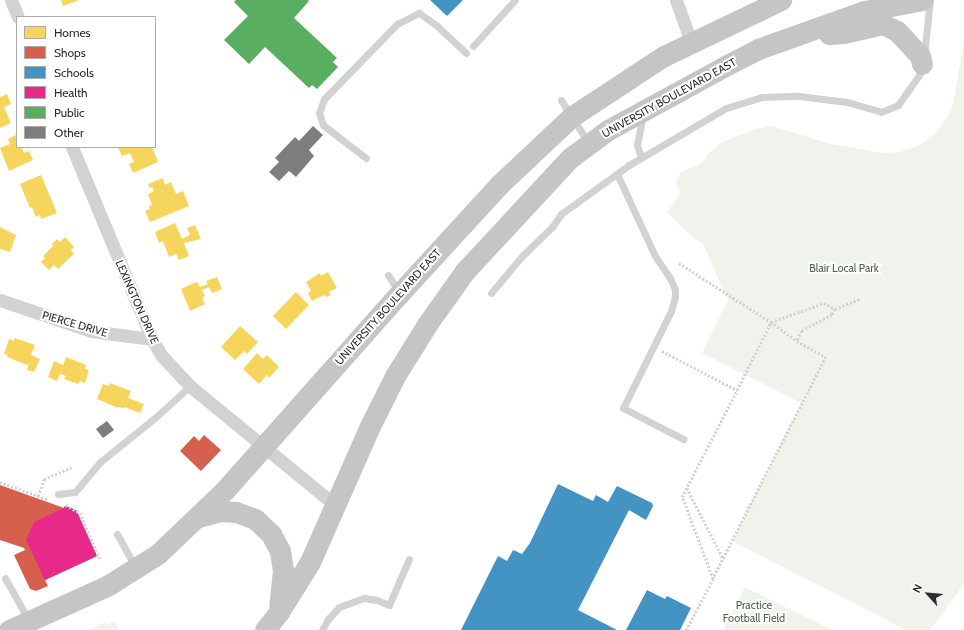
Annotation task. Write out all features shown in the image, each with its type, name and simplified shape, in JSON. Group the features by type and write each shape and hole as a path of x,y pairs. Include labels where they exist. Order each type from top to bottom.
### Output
{"main road":[{"name":"UNIVERSITY BOULEVARD EAST","path":"9,630 107,586 158,554 198,517 225,490 400,293 500,184 566,108 691,42 781,0"},
{"name":"UNIVERSITY BOULEVARD EAST","path":"265,630 279,612 310,562 369,428 389,389 428,323 470,265 570,158 608,130 643,112 727,64 758,49 865,11 923,0"},
{"path":"809,32 826,34 844,33 883,24 897,31 920,56 922,64"},
{"path":"198,517 220,511 236,512 255,519 271,534 280,551 283,570 279,612"}],"street":[{"path":"12,0 18,16"},
{"path":"676,0 691,42"},
{"name":"LEXINGTON DRIVE","path":"72,148 152,340 162,356 190,386 335,505"},
{"name":"PIERCE DRIVE","path":"0,300 91,331 152,340"}],"lane":[{"path":"473,46 515,0"},
{"path":"491,293 522,256 552,227 561,214 641,157 726,108 762,98 799,96 847,102 881,112 898,105 919,75 922,64 930,0"},
{"path":"366,158 324,125 319,113 324,99 397,24 419,13 436,25 466,54"},
{"path":"566,108 589,144"},
{"path":"641,157 637,146 643,112"},
{"path":"617,174 655,256 670,278 675,290 675,297 671,312 623,408 683,439"},
{"path":"388,275 400,293"},
{"path":"58,494 74,492 100,462 158,416 190,386"},
{"path":"117,534 136,568"},
{"path":"322,630 328,619 339,607 364,598 377,600 388,605 409,559"},
{"path":"5,578 29,621"}],"path":[{"path":"678,263 771,322 796,341 826,357 686,630"},
{"path":"796,341 802,332 832,315 835,309 860,300"},
{"path":"713,579 682,497 771,322 824,303 835,309"},
{"path":"661,350 737,390"},
{"path":"38,496 44,479 72,467"},
{"path":"0,482 53,501"},
{"path":"687,488 723,558"},
{"path":"60,503 80,513 100,559"}],"green space":[{"name":"Blair Local Park","path":"964,40 964,584 930,630 906,630 732,541 801,403 702,353 728,300 703,244 692,237 667,212 680,194 676,181 681,172 702,163 710,152 724,141 756,129 771,126 831,144 883,153 899,152 920,145 938,131 951,111"},
{"name":"Practice Football Field","path":"745,587 832,630 723,630"},
{"path":"105,622 107,625 115,622 118,630 89,630"}],"building: Homes":[{"path":"61,0 79,0 63,6"},
{"path":"7,94 11,104 4,107 11,123 0,128 0,97"},
{"path":"16,135 16,148 22,148 24,153 29,151 33,160 9,171 0,148 10,144 8,139"},
{"path":"118,148 152,148 158,162 133,173 129,164 134,162 130,153 122,156"},
{"path":"41,175 57,213 41,219 40,215 36,217 32,207 30,208 20,184"},
{"path":"163,178 165,185 171,182 176,194 183,191 189,206 150,222 145,211 150,209 149,206 152,205 148,194 154,191 148,184"},
{"path":"175,223 182,239 190,235 187,228 195,225 201,239 184,243 189,256 179,260 176,254 169,257 163,241 159,243 155,232"},
{"path":"0,227 16,235 10,252 0,249"},
{"path":"65,237 74,247 71,250 74,254 58,269 54,265 49,270 41,262 45,258 43,256 53,246 52,244 57,239 60,242"},
{"path":"328,272 337,288 329,292 331,295 326,297 324,295 312,301 308,293 311,291 306,282 320,273 321,276"},
{"path":"217,277 222,289 212,293 209,287 202,290 205,296 202,298 205,304 190,311 181,289 196,282 200,287 208,284 206,281"},
{"path":"296,292 309,305 286,329 273,316"},
{"path":"240,326 258,342 247,354 244,351 235,360 221,347"},
{"path":"15,338 35,345 31,355 40,359 34,372 27,370 29,363 27,365 7,357 8,355 4,354 9,339 14,341"},
{"path":"257,353 263,359 267,355 279,367 269,378 267,375 259,384 243,369"},
{"path":"66,357 86,365 85,369 89,370 85,383 80,381 78,384 64,379 66,376 60,374 57,381 48,377 54,361 63,365"},
{"path":"110,383 131,391 128,398 144,404 140,413 124,407 118,408 97,399 103,384 109,386"}],"building: Shops":[{"path":"204,435 221,450 201,471 180,451 194,436 199,441"},
{"path":"0,485 64,508 65,506 76,510 97,556 45,580 48,586 36,591 30,589 14,555 25,550 24,548 0,540"}],"building: Schools":[{"path":"430,0 463,0 447,16"},
{"path":"558,484 593,501 596,495 608,502 617,486 652,503 653,506 646,520 629,510 578,610 617,630 461,630 498,556 507,561 513,550 522,554 530,543"},
{"path":"647,590 665,599 667,596 691,608 680,630 626,630"}],"building: Health":[{"path":"65,506 76,510 97,556 45,580 26,540 34,522 64,508"}],"building: Public":[{"path":"236,0 308,0 309,1 294,18 337,58 333,62 338,67 317,89 312,85 309,88 265,47 249,64 224,40 248,16 234,2"}],"building: Other":[{"path":"313,126 323,135 309,150 314,156 296,177 289,171 279,181 269,172 279,162 275,158 295,137 299,141"},
{"path":"107,421 114,430 103,438 96,429"}]}
